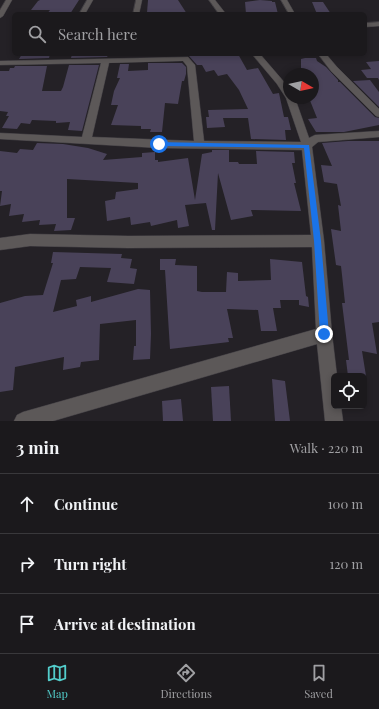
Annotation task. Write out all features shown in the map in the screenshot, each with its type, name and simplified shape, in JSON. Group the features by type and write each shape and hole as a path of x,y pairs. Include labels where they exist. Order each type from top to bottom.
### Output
{"street":[{"path":"0,16 10,0"},
{"path":"83,12 90,0"},
{"path":"137,12 140,0"},
{"path":"212,0 221,12"},
{"path":"284,0 291,12"},
{"path":"367,25 379,24"},
{"path":"59,62 62,56"},
{"path":"258,56 283,85"},
{"path":"324,56 334,69 379,114"},
{"path":"0,63 106,60 126,57 185,59 191,64 199,145"},
{"path":"86,140 106,60"},
{"path":"292,104 307,146 318,241 324,334 334,421"},
{"path":"0,136 199,145 307,146 315,139 379,134"},
{"path":"0,244 30,240 128,242 318,241"},
{"path":"23,421 324,334"}],"building":[{"path":"79,0 71,12 31,10 38,1"},
{"path":"148,0 178,0 186,12 147,12"},
{"path":"260,0 272,1 275,2 278,12 246,12 245,2"},
{"path":"312,2 323,2 330,12 316,12"},
{"path":"21,56 50,56 49,58 19,59"},
{"path":"72,56 108,56 107,57 71,58"},
{"path":"189,56 239,56 247,70 258,68 273,94 279,93 284,117 288,117 291,130 285,130 286,140 251,139 248,118 223,118 225,127 207,128 206,117 209,117 208,110 248,109 239,90 227,74 218,76 214,70 206,72 202,65 197,65"},
{"path":"316,58 317,61 326,67 338,80 338,82 340,82 375,117 379,118 379,125 344,132 316,132 308,119 317,118 311,104 319,104 319,68 301,68 301,59"},
{"path":"379,61 379,80 378,78 367,78 361,70 371,69 366,62"},
{"path":"148,63 182,63 186,67 186,74 184,81 182,81 178,104 165,103 162,132 150,132 151,129 141,129 141,126 111,125 118,105 111,105 114,91 120,78 117,78 120,64 129,64 128,71 148,70"},
{"path":"69,65 99,65 82,131 68,130 70,122 56,123 56,121 32,120 30,124 21,123 17,129 2,128 9,116 6,116 8,112 0,111 0,71 9,71 10,68 14,68 15,66 47,66 42,91 61,91"},
{"path":"370,80 379,92 379,107 353,81"},
{"path":"379,141 379,322 372,323 377,354 362,351 366,373 348,373 346,360 349,360 342,303 345,303 341,266 336,265 331,229 341,231 338,205 341,206 337,184 324,182 321,165 332,166 322,143"},
{"path":"37,143 63,144 88,148 107,154 103,160 142,157 142,153 155,152 155,160 158,160 158,162 188,158 195,200 202,154 212,152 212,150 229,150 229,162 238,162 239,164 257,164 256,151 294,152 295,163 292,163 296,183 294,183 301,211 251,210 253,216 231,220 218,173 215,230 212,230 206,203 185,205 189,226 178,228 177,220 151,226 150,222 131,225 130,217 107,221 105,201 115,199 116,192 138,189 138,183 67,179 67,218 75,218 71,230 54,231 56,224 39,225 40,220 22,222 24,214 9,216 11,204 0,206 2,191 0,191 0,151 17,153 20,149 33,150"},
{"path":"53,252 122,254 121,258 132,259 130,268 137,269 134,284 107,282 111,268 80,267 76,279 61,280 53,312 77,306 76,300 91,296 91,302 138,289 150,290 150,359 133,360 134,346 136,346 136,320 100,324 99,360 81,362 80,367 63,370 64,357 15,367 13,390 0,392 0,303 25,296 43,295 53,263 51,263"},
{"path":"160,259 176,259 175,265 197,266 197,291 202,292 226,292 227,272 238,273 238,281 271,280 270,259 302,262 306,296 308,297 309,307 299,305 299,300 280,300 281,308 273,308 277,331 261,331 258,310 227,309 233,338 228,338 229,342 170,349 165,270 160,270"},
{"path":"272,379 285,381 290,421 275,421"},
{"path":"229,386 231,421 213,421 211,387"},
{"path":"181,399 183,421 163,421 162,401"}],"route":[{"path":"159,144 307,146 318,241 324,334"}]}
